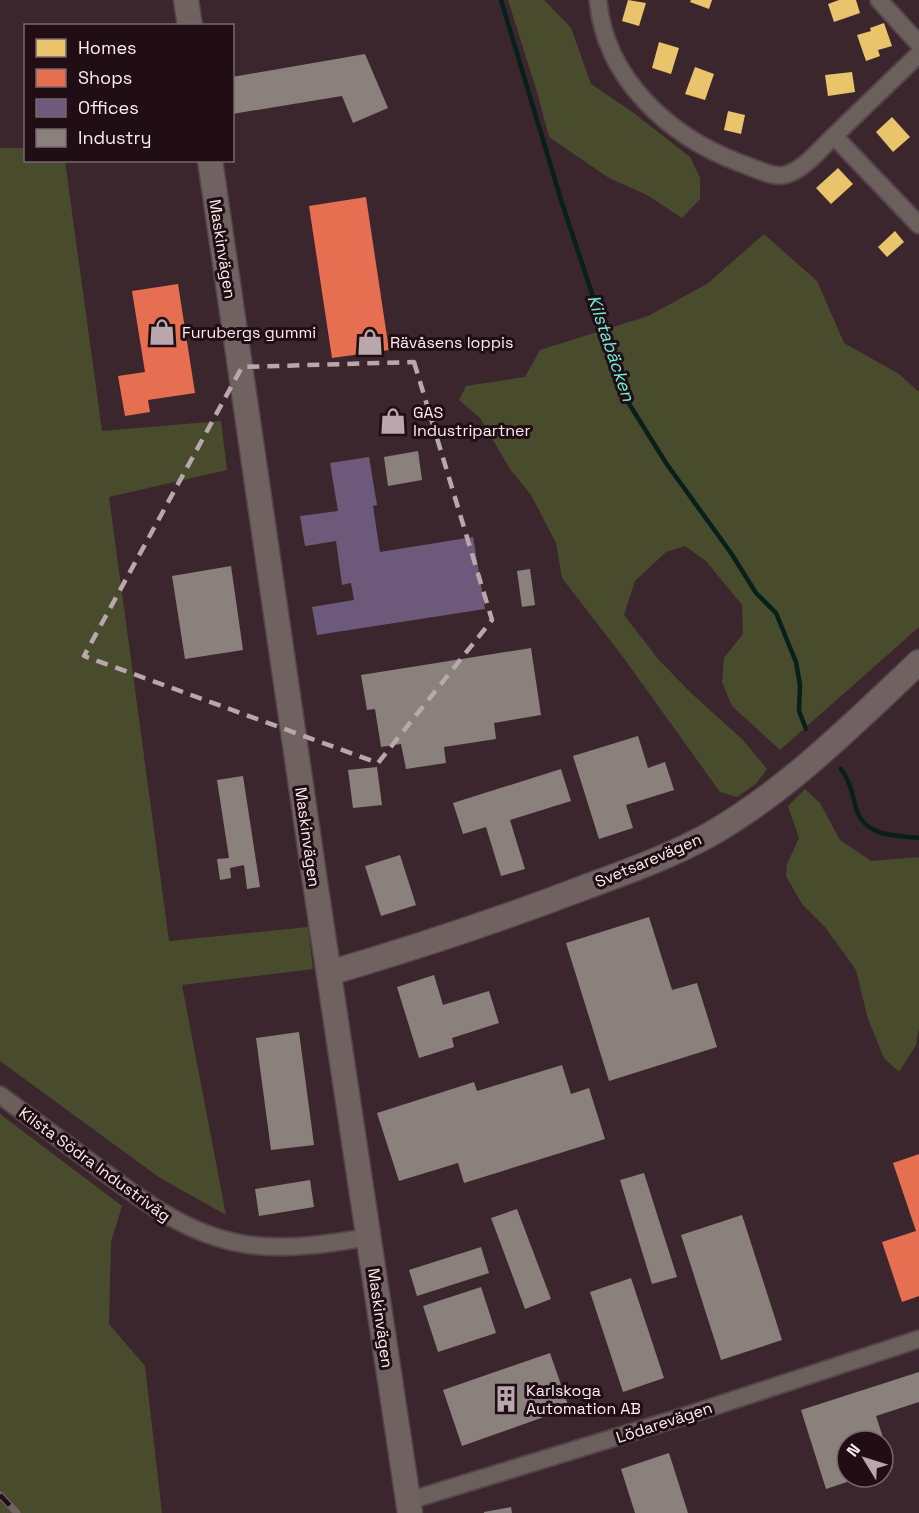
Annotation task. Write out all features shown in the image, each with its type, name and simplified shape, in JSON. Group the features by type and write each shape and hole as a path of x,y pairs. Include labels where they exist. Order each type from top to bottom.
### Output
{"street":[{"path":"186,0 190,24"},
{"path":"598,0 605,31 618,63 634,90 657,114 684,136 718,155 757,170 782,176 796,170 919,54"},
{"path":"879,0 919,44"},
{"path":"834,136 919,225"},
{"name":"Maskinvägen","path":"210,162 409,1507"},
{"name":"Svetsarevägen","path":"329,973 407,950 519,912 675,852 710,834 753,806 809,763 919,662"},
{"name":"Kilsta Södra Industriväg","path":"0,1095 136,1196 172,1220 202,1233 242,1243 280,1247 317,1245 369,1237"},
{"name":"Lödarevägen","path":"409,1507 919,1340"}],"highlighted area":[{"path":"414,362 492,620 378,763 84,656 242,367"}],"green space":[{"path":"508,0 544,0 571,28 591,84 631,111 690,157 700,178 700,199 682,218 647,195 609,178 549,137"},
{"path":"0,148 24,148 24,162 65,162 102,431 221,421 227,470 109,497 169,941 308,927 313,969 182,985 226,1215 160,1178 0,1061"},
{"path":"764,234 817,281 844,343 899,374 919,392 919,627 780,750 732,706 722,682 724,658 743,634 742,605 706,561 685,546 666,552 635,581 624,615 658,659 691,693 743,740 767,769 756,784 737,797 720,792 623,657 562,578 556,543 531,495 510,469 480,418 459,400 466,386 525,377 540,350 648,316 707,284"},
{"path":"805,789 820,803 840,840 871,861 919,857 919,1028 916,1045 899,1072 884,1058 868,1019 856,970 825,927 802,904 786,876 787,864 799,838 788,806"},
{"path":"0,1114 122,1206 111,1242 109,1324 145,1366 162,1513 0,1513"}],"building: Homes":[{"path":"628,0 646,3 639,26 622,21"},
{"path":"691,0 712,0 709,9 690,2"},
{"path":"839,0 856,0 860,13 834,22 828,4"},
{"path":"884,23 892,46 878,50 880,56 866,61 857,35 871,31 870,28"},
{"path":"659,42 679,48 671,74 652,68"},
{"path":"695,67 714,74 705,100 685,94"},
{"path":"852,72 855,92 828,96 825,75"},
{"path":"728,111 745,115 741,134 724,130"},
{"path":"892,117 910,137 893,152 876,132"},
{"path":"838,168 853,184 831,204 816,188"},
{"path":"895,231 904,242 887,257 878,247"}],"building: Shops":[{"path":"366,197 389,350 332,358 309,206"},
{"name":"Furubergs gummi","path":"178,284 195,393 148,400 150,412 125,416 118,376 145,372 132,291"},
{"path":"919,1154 919,1296 902,1302 882,1242 916,1231 893,1163"}],"building: Offices":[{"path":"369,457 377,505 373,506 380,552 473,537 485,609 317,635 312,607 354,600 351,583 342,585 336,541 305,546 300,516 338,511 330,463"}],"building: Industry":[{"path":"365,54 388,108 353,123 342,96 234,114 234,77"},
{"path":"418,451 422,480 388,486 384,457"},
{"path":"231,566 243,650 185,659 172,576"},
{"path":"530,569 535,605 522,607 517,571"},
{"path":"531,648 541,715 494,723 496,739 444,747 446,763 406,769 401,744 381,747 375,709 367,710 361,675"},
{"path":"638,736 648,768 665,762 674,790 626,805 633,828 599,839 573,756"},
{"path":"377,767 382,805 353,808 348,770"},
{"path":"561,769 571,801 510,820 525,869 501,876 486,827 463,834 453,803"},
{"path":"243,776 260,887 247,889 244,865 230,868 231,878 220,880 217,859 229,858 217,780"},
{"path":"400,855 416,905 381,916 365,866"},
{"path":"649,917 672,990 697,983 717,1047 609,1081 566,943"},
{"path":"434,975 443,1005 489,991 499,1023 452,1038 454,1047 419,1058 397,987"},
{"path":"299,1032 314,1145 271,1150 256,1038"},
{"path":"562,1065 571,1094 589,1088 605,1139 464,1183 458,1163 399,1181 377,1113 474,1082 477,1091"},
{"path":"644,1173 677,1277 652,1284 620,1180"},
{"path":"310,1180 314,1207 259,1216 255,1189"},
{"path":"517,1209 551,1299 525,1309 491,1218"},
{"path":"742,1215 782,1340 721,1360 681,1235"},
{"path":"481,1247 489,1273 417,1296 409,1270"},
{"path":"631,1278 664,1378 623,1392 590,1292"},
{"path":"481,1287 496,1333 438,1352 423,1306"},
{"name":"Karlskoga Automation AB","path":"550,1353 569,1408 462,1446 443,1390"},
{"path":"919,1372 919,1402 876,1416 880,1429 835,1429 835,1486 826,1489 801,1410"},
{"path":"669,1453 688,1513 635,1513 621,1469"},
{"path":"511,1507 512,1513 484,1513 484,1512"}],"waterway":[{"name":"Kilstabäcken","path":"501,0 562,203 628,402 666,463 731,553 756,593 776,613 796,662 800,685 799,711 806,729"},
{"name":"Kilstabäcken","path":"841,769 849,783 860,817 866,824 881,833 919,838"}],"railway":[{"path":"0,1495 17,1513"}],"place":[{"name":"Furubergs gummi","path":"162,332"},
{"name":"Rävåsens loppis","path":"370,342"},
{"name":"GAS Industripartner","path":"393,421"},
{"name":"Karlskoga Automation AB","path":"506,1399"}]}
